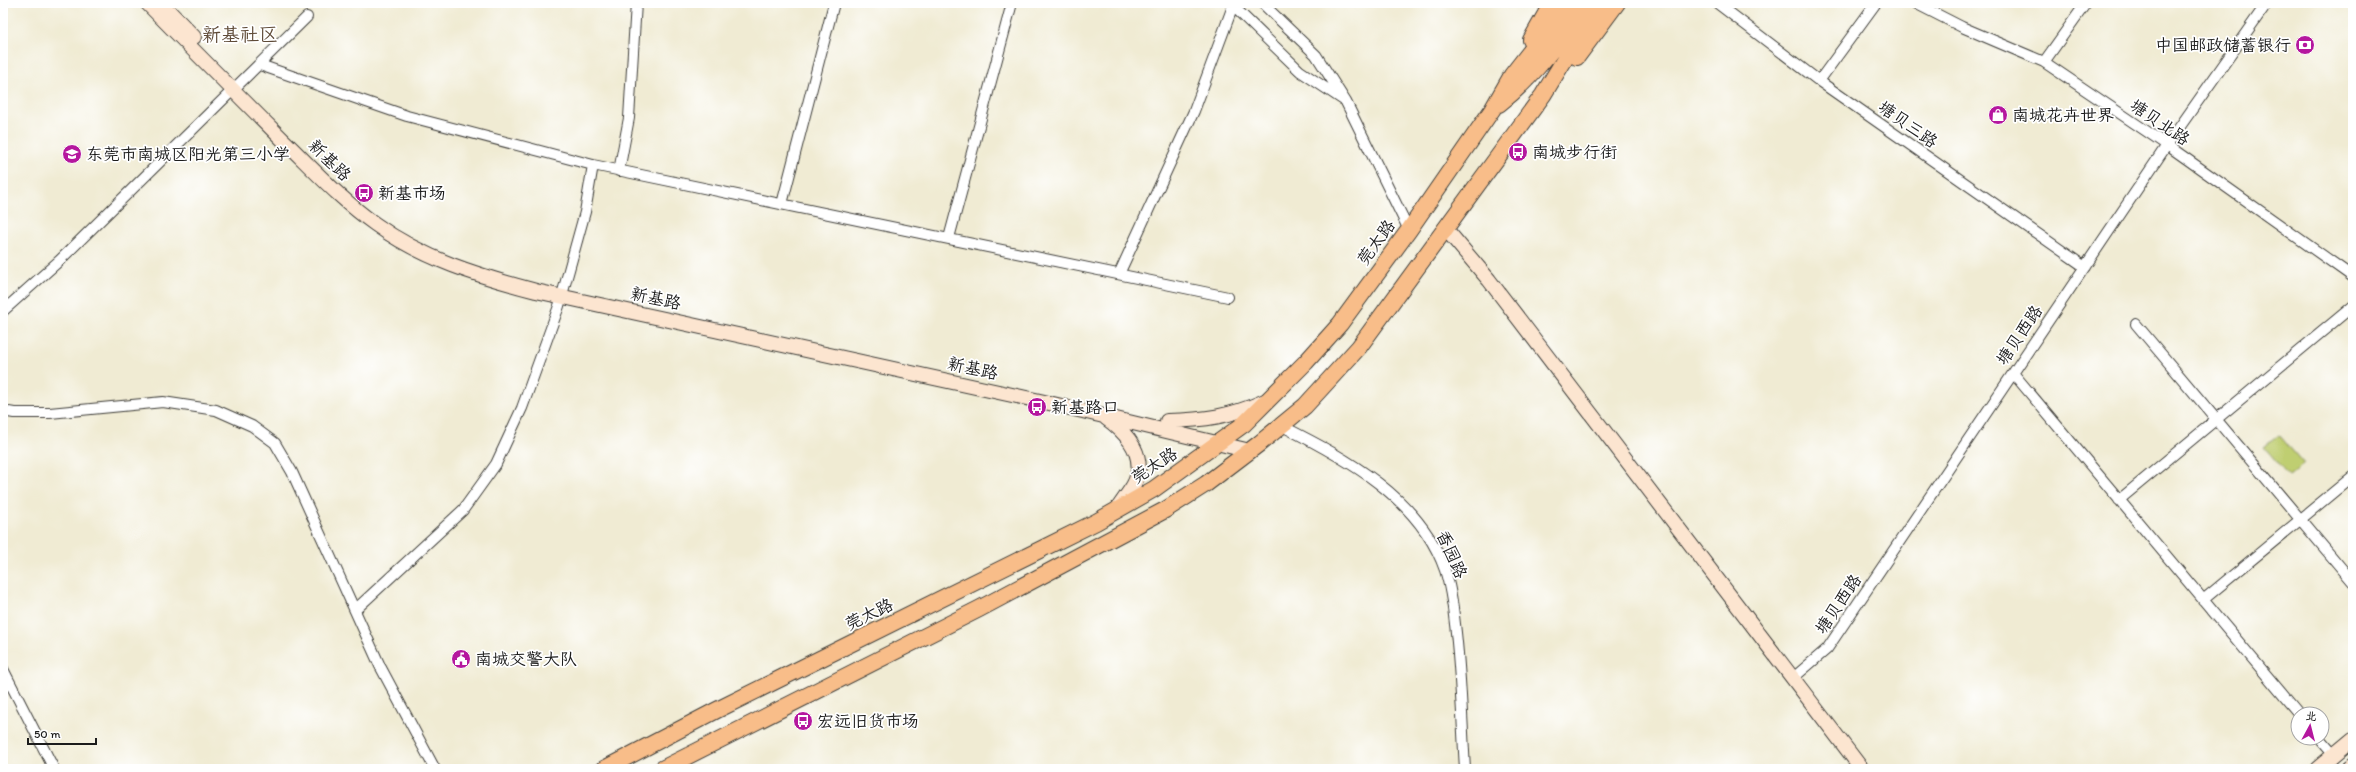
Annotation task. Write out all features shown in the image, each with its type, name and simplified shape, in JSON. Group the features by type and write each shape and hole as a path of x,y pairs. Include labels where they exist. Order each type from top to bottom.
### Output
{"main road":[{"path":"1512,75 1552,3"},
{"name":"莞太路","path":"604,769 717,710 971,585 1116,511 1154,489 1244,424 1340,324 1409,230 1492,110 1512,75 1549,30 1568,3"},
{"path":"1492,110 1523,85 1551,52 1586,3"},
{"path":"662,769 979,609 1165,510 1206,484 1282,426 1304,406 1359,347 1542,95 1574,44 1603,3"},
{"path":"1542,95 1580,54 1617,3"},
{"path":"1516,129 1531,90 1551,52"}],"street":[{"name":"新基路","path":"147,3 337,182 378,217 412,238 446,254 483,268 563,292 1102,415 1223,439 1255,447"},
{"name":"新基路","path":"161,3 237,87"},
{"path":"619,171 629,118 636,3"},
{"path":"782,204 834,3"},
{"path":"949,238 1012,3"},
{"path":"1262,3 1316,55 1346,102 1409,230"},
{"name":"塘贝三路","path":"1717,3 1819,81 2085,267"},
{"path":"1819,81 1876,3"},
{"name":"塘贝北路","path":"1915,3 1962,27 2044,62 2167,145 2353,277"},
{"path":"2044,62 2086,3"},
{"name":"塘贝西路","path":"1792,679 1827,649 2167,145 2266,3"},
{"path":"1119,274 1194,111 1231,4 1300,71 1346,102"},
{"path":"3,311 59,261 260,65 307,17"},
{"path":"260,65 407,116 593,165 1228,297"},
{"path":"355,610 462,510 496,464 522,408 563,292 585,212 593,165"},
{"path":"1445,228 1489,280 1862,769"},
{"name":"新基路","path":"563,292 1167,421 1223,439"},
{"path":"2120,500 2353,306"},
{"path":"2136,324 2353,582"},
{"path":"2013,373 2292,706"},
{"path":"1167,421 1208,420 1247,409 1270,398"},
{"path":"3,411 14,413 50,413 163,402 216,410 252,426 275,443 292,472 380,666 435,769"},
{"path":"1102,415 1126,435 1138,457 1138,471 1133,485 1116,511"},
{"name":"香园路","path":"1282,426 1315,442 1367,475 1391,493 1414,517 1429,538 1445,570 1451,592 1457,642 1465,769"},
{"path":"2204,600 2353,476"},
{"path":"3,669 54,769"},
{"path":"2317,769 2353,739"},
{"path":"2326,746 2334,755"},
{"path":"2347,769 2353,764"}],"green space":[{"path":"2279,435 2304,464 2289,476 2264,447"}],"place":[{"name":"中国邮政储蓄银行","path":"2305,45"},
{"name":"南城花卉世界","path":"1998,115"},
{"name":"南城步行街","path":"1518,152"},
{"name":"东莞市南城区阳光第三小学","path":"72,154"},
{"name":"新基市场","path":"364,193"},
{"name":"新基路口","path":"1037,407"},
{"name":"南城交警大队","path":"461,659"},
{"name":"宏远旧货市场","path":"803,721"}],"district":[{"name":"新基社区","path":"240,34"}]}
